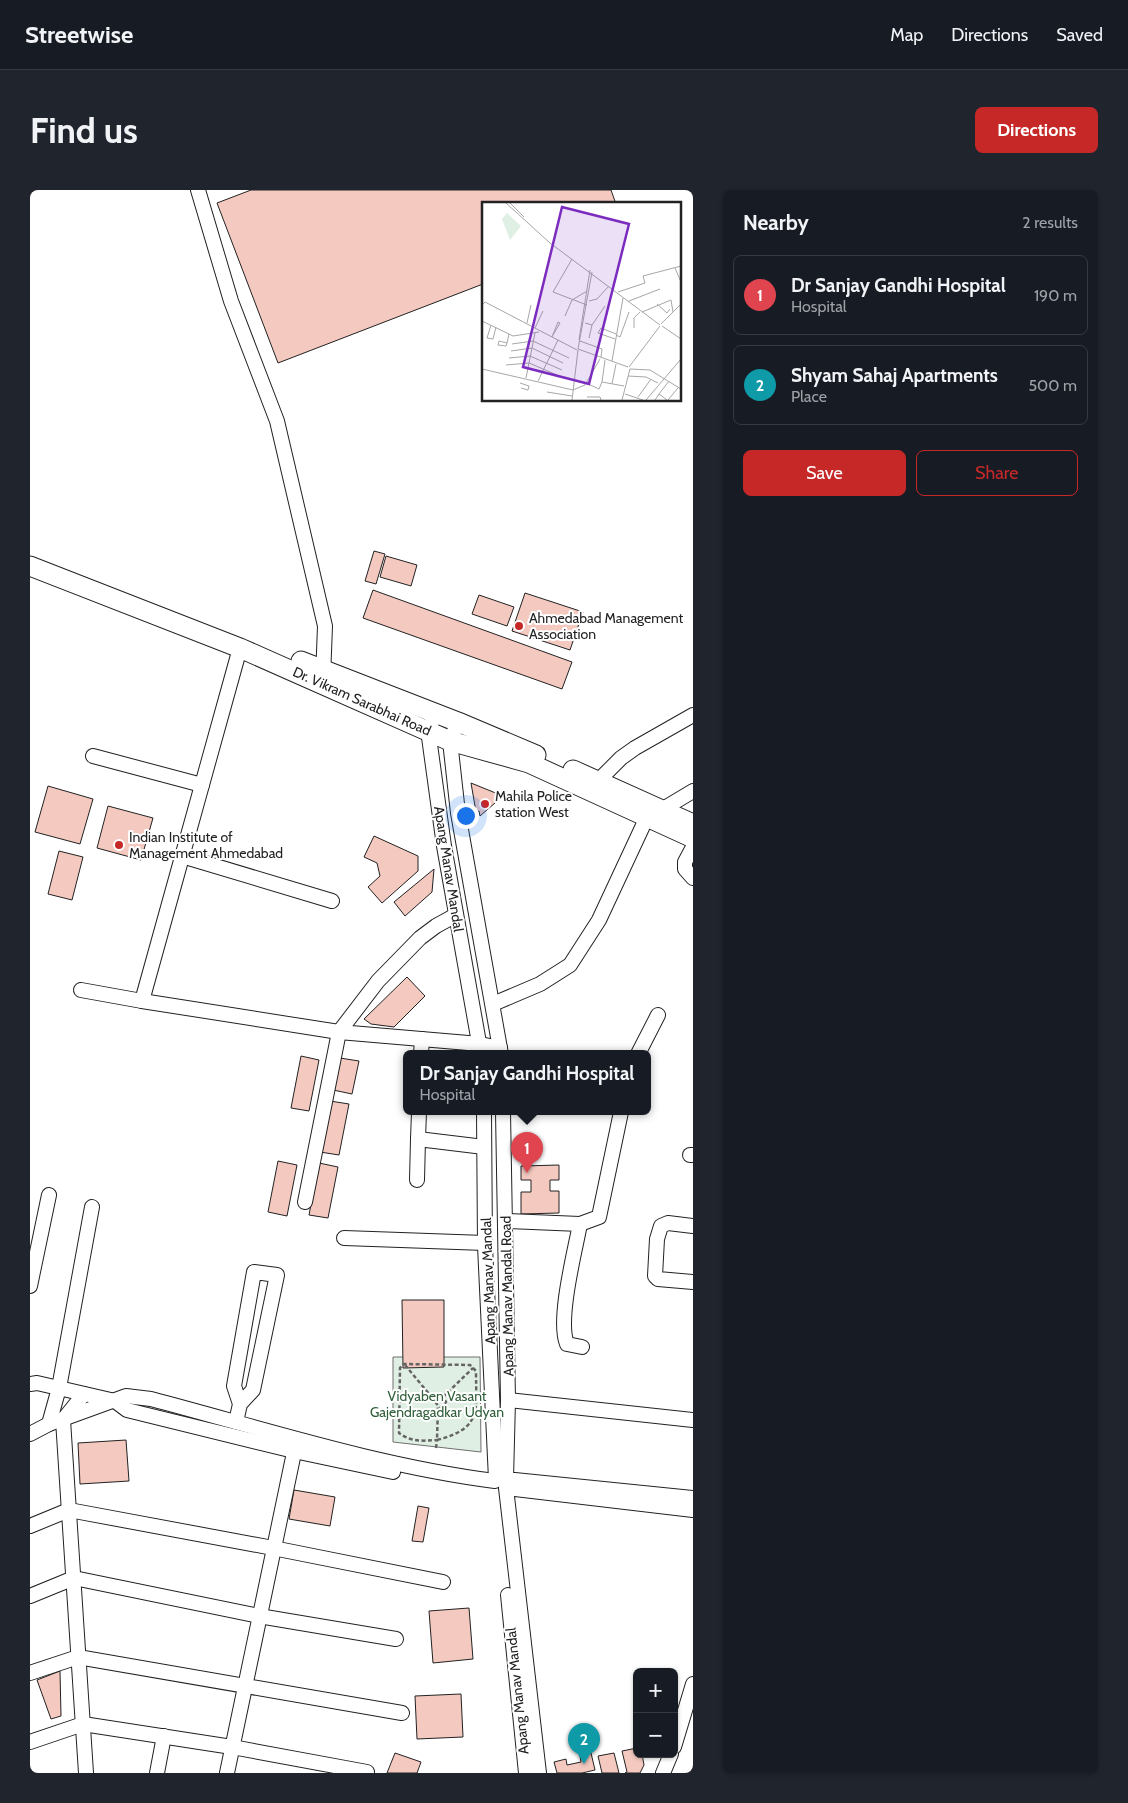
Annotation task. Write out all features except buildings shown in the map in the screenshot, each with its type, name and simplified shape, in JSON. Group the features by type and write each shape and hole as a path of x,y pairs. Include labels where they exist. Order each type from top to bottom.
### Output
{"main road":[{"name":"Dr. Vikram Sarabhai Road","path":"30,555 140,596 323,677 450,741 529,763 655,813 693,824"},
{"name":"Dr. Vikram Sarabhai Road","path":"30,566 240,648 458,722 599,780 693,838"}],"street":[{"path":"198,190 231,301 277,421 325,626 323,677"},
{"path":"142,1001 240,648"},
{"path":"428,730 436,713"},
{"path":"599,780 621,758 635,748 693,715"},
{"path":"458,722 450,741 458,813 500,1050"},
{"name":"Apang Manav Mandal","path":"428,730 444,846 481,1049"},
{"path":"93,756 202,785"},
{"path":"493,1004 540,984 570,965 599,920 655,813 693,792"},
{"path":"693,848 685,862 685,869 693,878"},
{"path":"182,856 332,901"},
{"path":"304,1202 339,1032 378,981 420,938 436,926 456,916"},
{"path":"81,990 339,1032 422,1039 481,1049"},
{"path":"640,1050 658,1015"},
{"path":"421,1050 422,1039"},
{"path":"417,1180 419,1115"},
{"name":"Apang Manav Mandal","path":"484,1115 485,1244 499,1484 526,1773"},
{"name":"Apang Manav Mandal Road","path":"503,1115 507,1221 508,1400 499,1484 539,1773"},
{"path":"507,1221 580,1224 599,1217 619,1115"},
{"path":"418,1138 484,1147"},
{"path":"30,1286 48,1195"},
{"path":"49,1424 59,1388 92,1207"},
{"path":"693,1226 668,1223 661,1226 657,1238 655,1276 658,1279 693,1282"},
{"path":"580,1224 565,1304 564,1338 567,1344 582,1347"},
{"path":"344,1238 506,1246"},
{"path":"236,1422 240,1404 253,1390 277,1275 254,1272 234,1386 240,1404"},
{"path":"32,1381 115,1401 128,1410 295,1445 391,1472 499,1484 693,1510"},
{"path":"84,1394 63,1420 86,1773"},
{"path":"30,1434 49,1424 126,1396 151,1400 236,1422 295,1445"},
{"path":"508,1400 693,1420"},
{"path":"227,1773 295,1445"},
{"path":"499,1484 693,1498"},
{"path":"30,1526 69,1510 443,1582"},
{"path":"30,1596 74,1578 259,1616 396,1639"},
{"path":"30,1673 78,1657 245,1684 402,1713"},
{"path":"678,1734 693,1684"},
{"path":"30,1742 83,1724 232,1747 367,1772"},
{"path":"157,1773 164,1736"},
{"path":"663,1773 669,1758"}],"path":[{"path":"404,1364 438,1406 436,1448"},
{"path":"404,1364 470,1365 476,1371 476,1414 468,1426 454,1436 422,1442 407,1439 399,1433 400,1368 404,1364"},
{"path":"438,1406 444,1405 444,1397 473,1368"},
{"path":"435,1400 439,1396 444,1397"}],"green space":[{"name":"Vidyaben Vasant Gajendragadkar Udyan","path":"393,1357 480,1357 481,1452 393,1442"}],"place":[{"name":"Ahmedabad Management Association","path":"519,626"},
{"name":"Mahila Police station West","path":"485,804"},
{"name":"Indian Institute of Management Ahmedabad","path":"119,845"},
{"name":"Dr Sanjay Gandhi Hospital","path":"527,1173"},
{"name":"Shyam Sahaj Apartments","path":"584,1764"}]}
